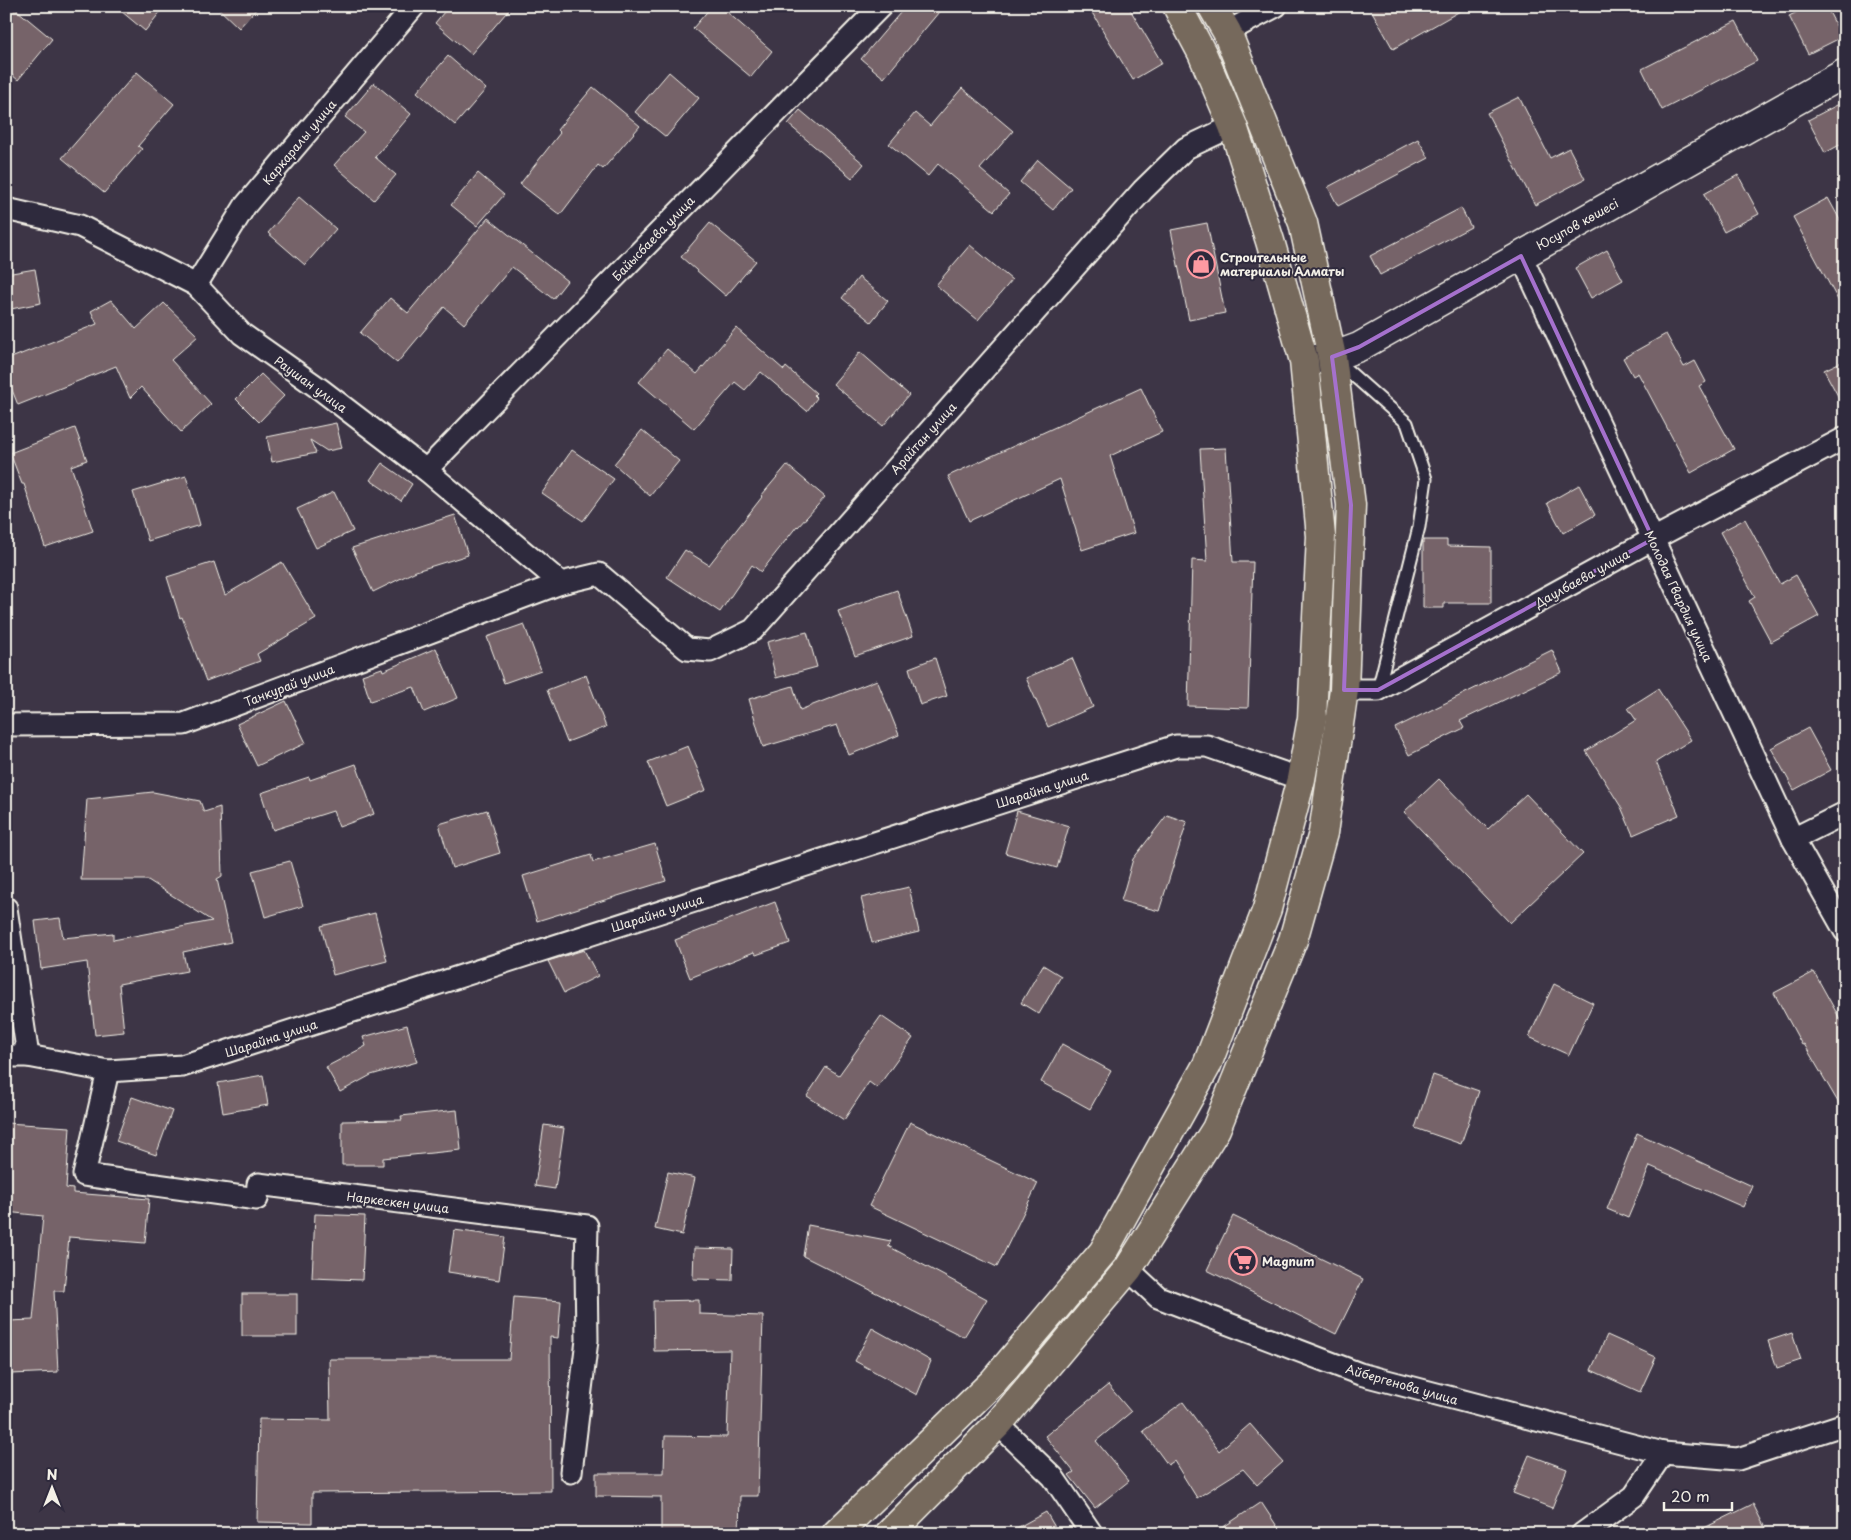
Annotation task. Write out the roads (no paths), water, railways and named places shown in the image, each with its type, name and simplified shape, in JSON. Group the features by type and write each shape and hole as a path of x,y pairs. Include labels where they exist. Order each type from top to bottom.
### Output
{"highway":[{"path":"836,1534 993,1382 1103,1252 1207,1065 1267,909 1301,779 1312,718 1321,536 1304,361 1270,241 1233,126 1202,53 1177,6"},
{"path":"889,1534 998,1424 1128,1269 1216,1129 1293,940 1323,833 1344,690 1351,505 1332,357 1303,223 1227,32 1212,6"}],"street":[{"name":"Каркаралы улица","path":"196,285 244,206 414,6"},
{"name":"Байысбаева улица","path":"426,470 881,6"},
{"path":"1227,32 1276,6"},
{"name":"Юсупов көшесі","path":"1304,361 1332,357 1360,347 1845,73"},
{"name":"Арайтан улица","path":"561,583 599,574 687,650 710,651 753,630 1143,190 1186,148 1233,126"},
{"name":"Раушан улица","path":"6,209 80,226 196,285 242,334 320,389 426,470 561,583"},
{"name":"Молодая Гвардия улица","path":"1521,256 1793,839 1845,932"},
{"name":"Даулбаева улица","path":"1344,690 1378,690 1845,438"},
{"name":"Танкурай улица","path":"6,725 184,724 561,583"},
{"name":"Шарайна улица","path":"6,1056 28,1056 108,1072 182,1066 1176,746 1207,746 1301,779"},
{"path":"1793,839 1845,812"},
{"path":"6,908 28,1056"},
{"name":"Наркескен улица","path":"108,1072 84,1175 257,1200 258,1184 587,1226 587,1340 571,1472"},
{"name":"Айбергенова улица","path":"1128,1269 1158,1297 1360,1374 1663,1453 1738,1458 1845,1424"},
{"path":"998,1424 1054,1477 1092,1534"},
{"path":"1582,1534 1634,1496 1663,1453"}],"lane":[{"path":"1332,357 1406,423 1426,479 1419,527 1378,690"}],"place":[{"name":"Строительные материалы Алматы","path":"1201,264"},
{"name":"Magnum","path":"1243,1261"}]}
